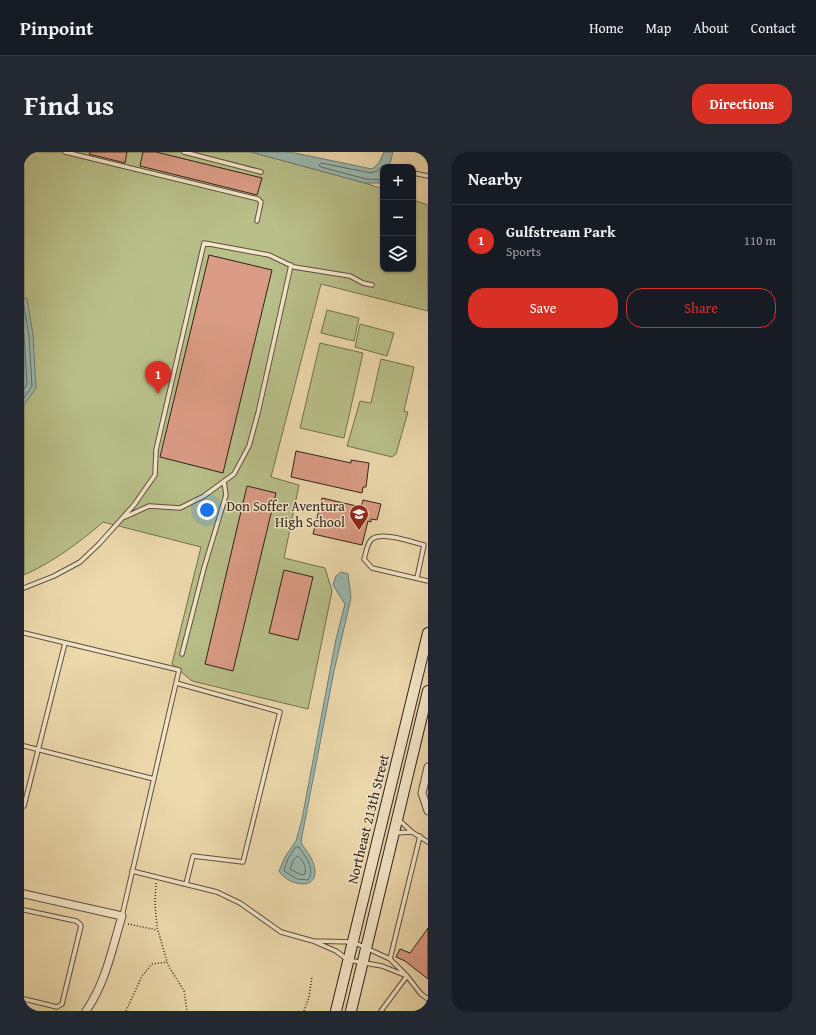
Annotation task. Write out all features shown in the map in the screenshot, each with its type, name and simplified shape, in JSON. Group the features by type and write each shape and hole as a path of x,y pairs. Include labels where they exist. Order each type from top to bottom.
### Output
{"street":[{"name":"Northeast 213th Street","path":"336,1011 425,660 428,633"},
{"name":"Northeast 213th Street","path":"351,1011 368,947 428,691"},
{"path":"426,808 422,794 428,767"},
{"path":"24,894 121,919 98,994 86,1011"}],"lane":[{"path":"65,152 258,198 261,202 256,221"},
{"path":"184,152 261,172"},
{"path":"416,174 428,176"},
{"path":"24,588 54,576 80,562 123,518 155,474 156,450 204,243 269,255 291,265 350,276 363,283 372,285"},
{"path":"123,518 149,506 180,508 204,496 234,474 249,446 258,413 291,265"},
{"path":"182,654 204,568 226,495 224,481"},
{"path":"416,578 424,544 388,536 379,536 370,542 364,559 372,568 428,581"},
{"path":"24,633 179,670 121,919"},
{"path":"24,806 65,643"},
{"path":"176,683 280,712 243,862 193,856 186,884"},
{"path":"24,746 154,779"},
{"path":"398,819 412,832 428,842"},
{"path":"394,833 412,832"},
{"path":"390,959 420,836"},
{"path":"132,871 217,892 240,903 281,932 313,941 336,951 348,960 382,966 407,976"},
{"path":"24,910 76,922 81,926 62,1004 57,1007 24,999"},
{"path":"313,941 353,942 368,947 390,959 407,976 421,994 428,999"},
{"path":"381,1011 407,976"}],"path":[{"path":"156,877 155,903 158,930 167,962 184,991 187,1011"},
{"path":"121,919 158,930"},
{"path":"126,1011 142,976 152,964 167,962"},
{"path":"304,1011 309,997 312,976"}],"green space":[{"path":"24,152 251,152 380,188 380,272 416,272 416,201 428,205 428,311 321,284 271,477 299,485 284,558 325,568 332,591 308,709 192,681 172,664 201,547 103,522 65,552 24,575"},
{"path":"327,310 359,318 354,341 321,333"},
{"path":"360,324 394,333 387,356 355,347"},
{"path":"320,343 363,353 344,438 300,428"},
{"path":"381,359 414,367 404,411 408,412 396,454 392,457 347,446 360,401 371,403"}],"water":[{"path":"251,152 290,152 372,169 379,163 384,152 393,152 390,164 380,164 380,183 365,183"},
{"path":"24,297 27,299 33,335 36,388 24,405"},
{"path":"341,572 348,574 351,598 334,671 301,843 313,863 315,871 314,878 311,882 300,884 283,876 279,871 285,857 296,841 302,819 336,639 345,604 333,585 336,576"}],"building":[{"path":"90,152 127,152 125,163 89,154"},
{"path":"143,152 156,152 262,178 257,195 140,166"},
{"path":"209,255 272,270 223,473 160,457"},
{"path":"296,451 351,463 351,460 369,463 366,487 363,487 362,493 291,477"},
{"path":"247,486 276,493 233,671 205,664"},
{"path":"322,498 361,507 363,500 381,504 377,520 371,519 371,522 368,521 362,545 313,534"},
{"path":"284,570 313,577 298,640 269,633"},
{"path":"428,928 428,979 405,961 396,957 400,949 410,953"}],"place":[{"name":"Gulfstream Park","path":"158,394"},
{"name":"Don Soffer Aventura High School","path":"359,531"}]}
